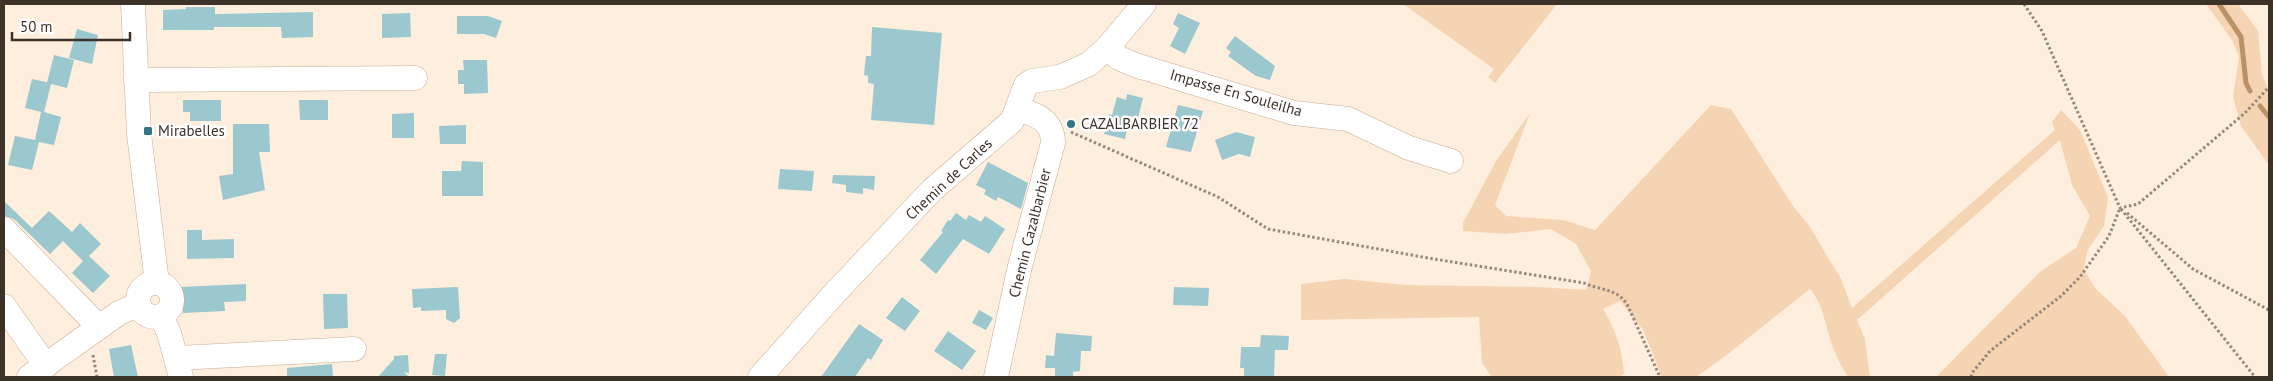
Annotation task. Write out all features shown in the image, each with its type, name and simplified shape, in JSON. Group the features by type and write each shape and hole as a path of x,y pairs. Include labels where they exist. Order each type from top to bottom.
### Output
{"street":[{"path":"133,4 139,134 157,282"},
{"name":"Chemin de Carles","path":"760,377 834,294 932,190 1012,121 1023,93 1032,81 1060,77 1075,72 1089,64 1108,48 1144,4"},
{"name":"Impasse En Souleilha","path":"1108,48 1119,58 1135,65 1294,113 1348,119 1409,148 1451,161"},
{"path":"136,80 416,78"},
{"path":"1018,109 1045,120 1053,131"},
{"name":"Chemin Cazalbarbier","path":"996,377 1020,266 1053,143 1053,131"},
{"path":"4,229 99,327"},
{"path":"4,306 37,371 129,308 144,287 157,282 168,288 172,294 171,307 161,316 148,315 129,308"},
{"path":"161,316 179,368 354,349"}],"path":[{"path":"2024,4 2042,31 2120,208 2255,377"},
{"path":"2120,208 2138,204 2245,113 2269,87"},
{"path":"1053,131 1068,131 1218,197 1268,229 1428,258 1584,283 1598,289 1614,291 1621,295 1627,304 1660,377"},
{"path":"2120,208 2193,270 2269,310"},
{"path":"1971,377 1972,373 1990,351 2061,296 2080,278 2109,236 2120,208"}],"shaded area":[{"path":"1403,4 1557,4 1495,83 1488,77 1494,69"},
{"path":"2206,4 2238,4 2258,31 2262,74 2269,91 2269,165 2241,126 2233,97 2239,57 2232,40"},
{"path":"1711,105 1731,109 1793,206 1808,224 1841,279 1852,308 2055,130 2052,122 2061,110 2080,130 2108,197 2104,226 2087,251 2084,270 2096,289 2125,316 2169,377 1936,377 2041,271 2076,248 2090,216 2072,185 2060,140 1857,320 1865,339 1870,377 1848,377 1833,346 1820,306 1810,289 1696,377 1662,377 1643,330 1620,301 1603,309 1615,332 1622,356 1624,374 1618,377 1492,377 1482,363 1479,317 1301,320 1301,284 1344,279 1406,285 1537,287 1586,290 1591,271 1576,244 1551,229 1505,234 1463,231 1463,223 1496,161 1530,113 1495,205 1506,216 1563,220 1595,230"}],"building":[{"path":"186,7 215,7 215,14 313,12 313,37 282,38 281,27 214,27 214,30 163,30 163,10 186,9"},
{"path":"410,13 411,37 382,38 382,14"},
{"path":"1178,13 1200,23 1185,54 1170,46 1179,28 1173,24"},
{"path":"457,16 488,16 502,21 496,38 484,34 457,34"},
{"path":"872,27 942,33 934,125 871,120 874,84 868,83 868,76 864,75 866,56 871,56"},
{"path":"77,29 98,35 92,64 69,58"},
{"path":"1235,36 1275,66 1270,80 1256,76 1228,56 1231,52 1226,48"},
{"path":"54,55 74,60 67,88 51,84 44,112 61,117 54,145 39,142 32,170 8,165 15,136 35,140 41,112 25,108 32,79 47,82"},
{"path":"463,60 487,60 488,93 464,94 464,84 458,84 458,70 464,70"},
{"path":"1127,94 1143,98 1138,118 1130,116 1125,139 1104,134 1109,114 1112,115 1117,97 1126,100"},
{"path":"183,100 221,100 221,121 190,121 190,112 183,112"},
{"path":"299,100 328,100 328,120 300,120"},
{"path":"1178,105 1203,111 1191,152 1166,147"},
{"path":"414,113 414,138 392,138 392,114"},
{"path":"233,124 269,124 270,152 259,152 265,190 223,200 219,176 233,174"},
{"path":"466,125 466,144 440,144 439,126"},
{"path":"1236,132 1255,137 1250,157 1239,154 1222,160 1215,140"},
{"path":"462,161 483,162 483,196 442,196 442,171 461,171"},
{"path":"988,162 1028,183 1021,209 998,197 996,201 984,194 986,190 976,185"},
{"path":"780,169 814,171 812,191 778,189"},
{"path":"833,175 875,176 874,190 863,188 863,194 846,192 846,185 832,183"},
{"path":"4,201 32,228 49,211 72,232 80,223 101,244 89,256 110,276 93,293 72,273 83,261 63,241 50,254 14,219 4,216"},
{"path":"956,213 966,220 969,215 981,222 985,216 1005,229 989,254 963,239 936,274 920,260 943,232 941,231 948,220 950,221"},
{"path":"187,230 202,230 202,240 234,239 234,258 187,259"},
{"path":"246,284 246,301 224,302 225,311 183,313 181,287"},
{"path":"458,287 460,318 454,323 446,319 446,310 421,311 421,307 413,308 412,289"},
{"path":"1174,287 1209,288 1208,306 1173,305"},
{"path":"323,294 347,294 348,328 324,329"},
{"path":"902,297 920,311 905,331 886,318"},
{"path":"979,310 993,318 986,330 972,323"},
{"path":"859,324 883,340 871,360 868,358 855,377 821,377"},
{"path":"948,331 976,351 962,370 934,351"},
{"path":"1056,333 1092,336 1091,351 1081,351 1080,371 1073,372 1073,377 1055,377 1055,368 1045,368 1046,355 1054,356"},
{"path":"1261,335 1289,336 1288,350 1275,350 1274,377 1244,377 1244,368 1240,368 1241,347 1260,347"},
{"path":"131,345 138,377 114,377 109,349"},
{"path":"435,354 447,354 445,376 432,375"},
{"path":"408,355 409,373 404,372 409,377 378,377 394,359 394,356"},
{"path":"332,364 333,377 287,377 287,368"}],"waterway":[{"path":"2219,4 2241,37 2246,83 2250,91"},
{"path":"2260,106 2269,117"}],"place":[{"name":"CAZALBARBIER 72","path":"1071,124"},
{"name":"Mirabelles","path":"148,131"}]}
